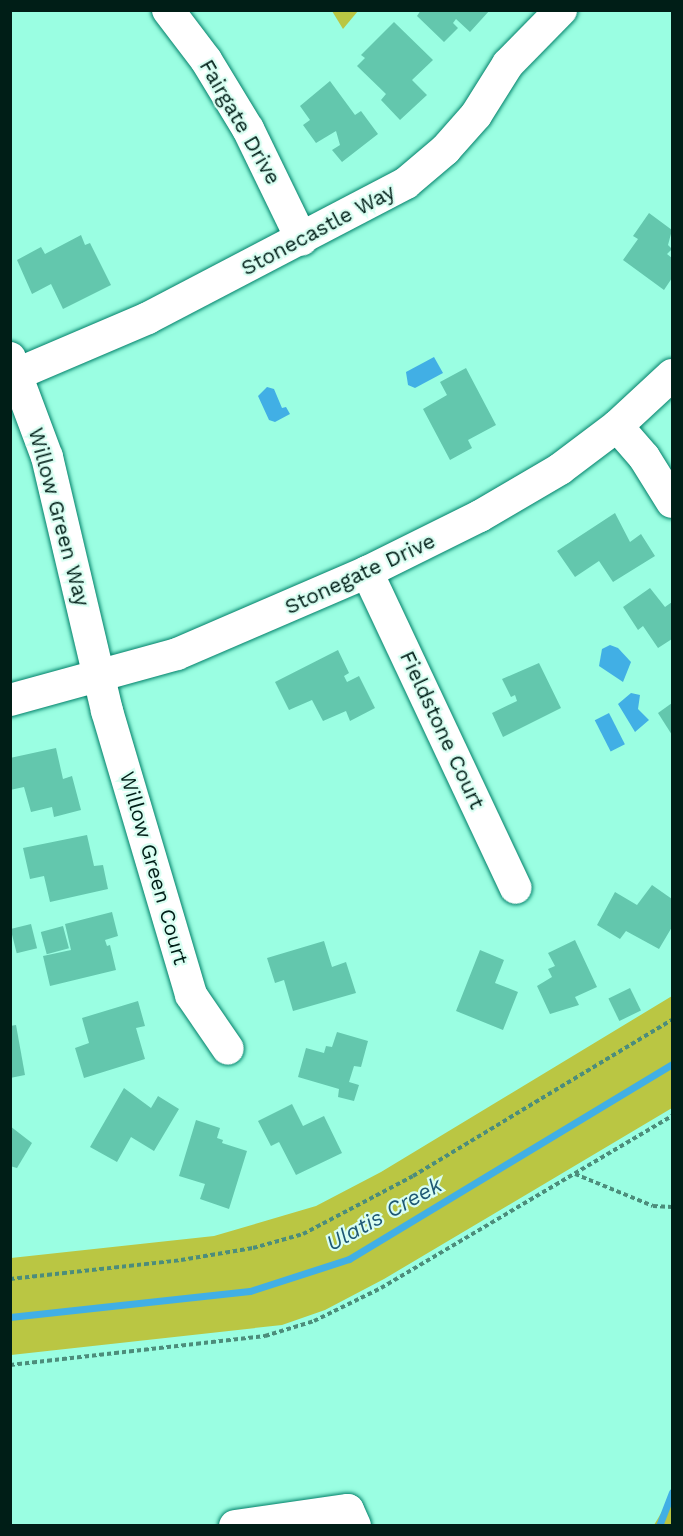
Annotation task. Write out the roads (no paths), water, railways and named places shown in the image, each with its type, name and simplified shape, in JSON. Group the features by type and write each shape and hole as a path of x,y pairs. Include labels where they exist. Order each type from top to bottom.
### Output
{"street":[{"name":"Fairgate Drive","path":"168,10 206,60 248,129 302,240"},
{"name":"Stonecastle Way","path":"14,366 148,318 302,240 406,183 445,150 476,115 508,64 561,10"},
{"name":"Willow Green Way","path":"14,366 47,457 100,678"},
{"name":"Stonegate Drive","path":"10,700 100,678 233,632 367,572 490,510 560,469 616,426 672,375"},
{"path":"616,426 644,457 672,502"},
{"name":"Fieldstone Court","path":"367,572 516,888"},
{"name":"Willow Green Court","path":"100,678 191,995 228,1049"},
{"path":"234,1526 348,1510 355,1526"}],"water":[{"path":"434,357 443,373 415,388 408,385 406,372"},
{"path":"267,387 274,389 282,408 286,407 290,414 275,422 269,420 258,396"},
{"path":"610,645 618,648 631,662 623,682 599,666 602,649"},
{"path":"631,693 640,695 638,709 649,720 635,732 618,704"},
{"path":"609,713 625,744 611,751 595,720"}],"waterway":[{"name":"Ulatis Creek","path":"10,1317 250,1291 349,1259 672,1064"},
{"path":"659,1526 672,1492"}]}
